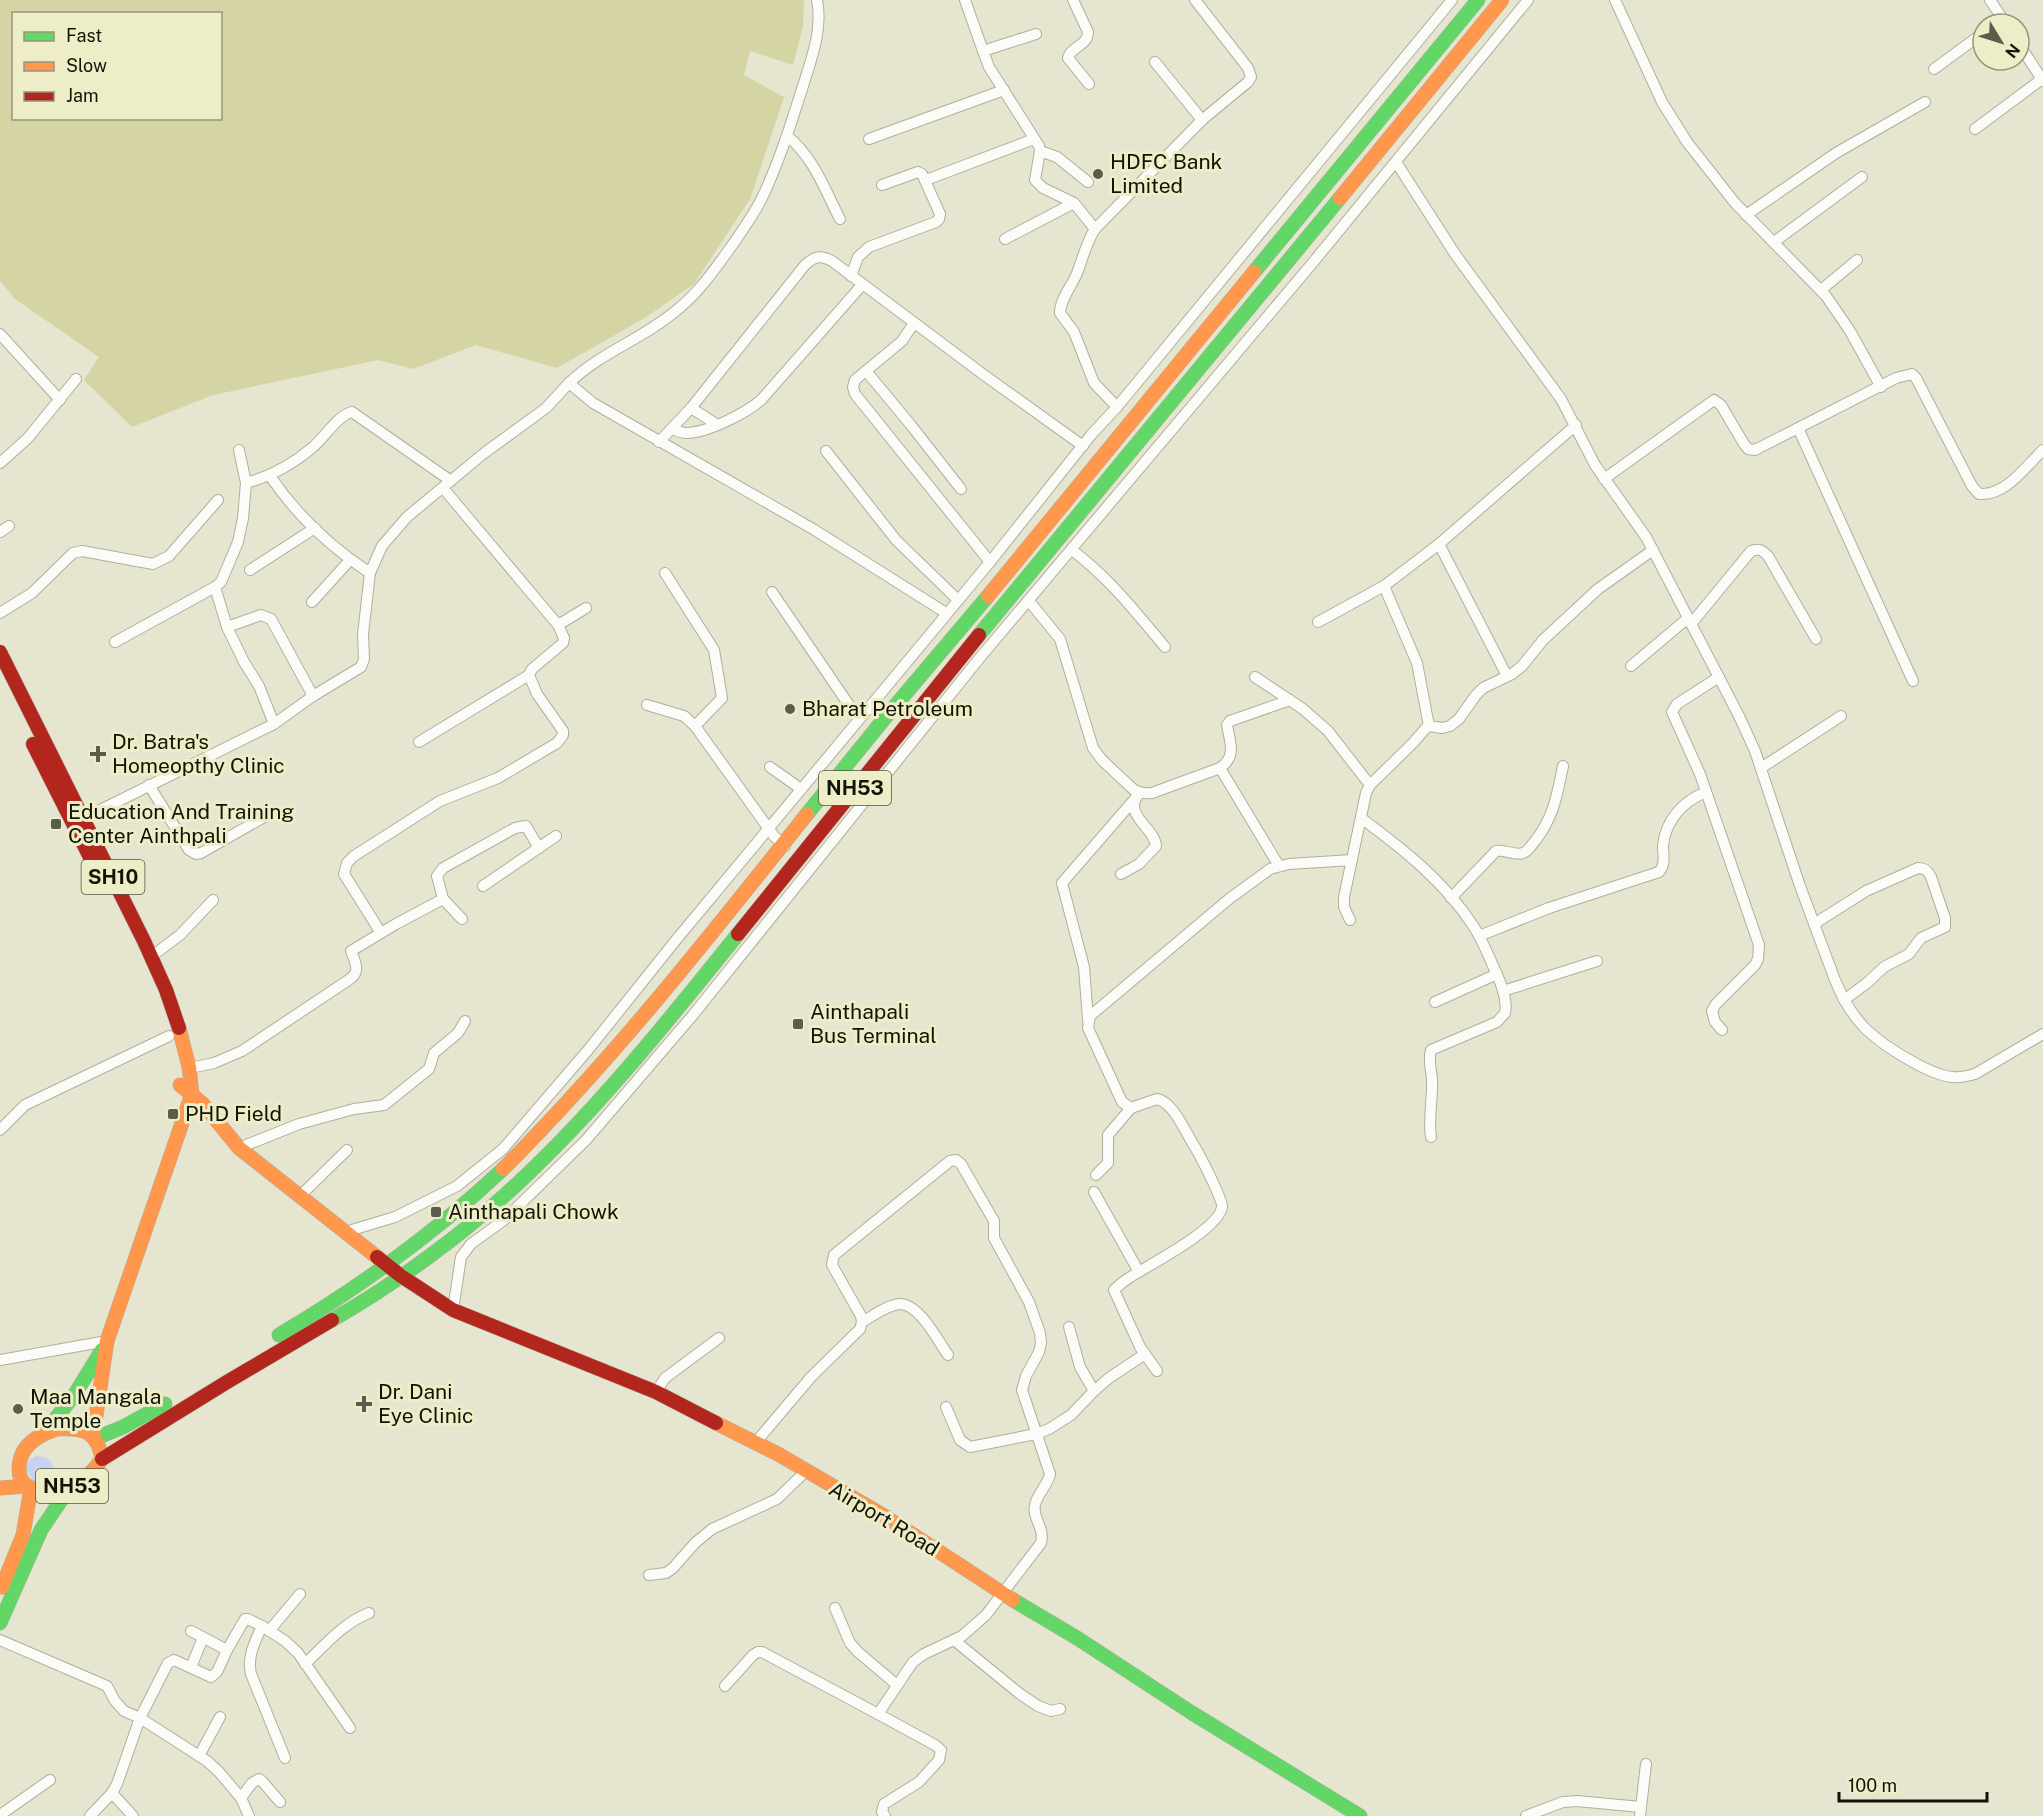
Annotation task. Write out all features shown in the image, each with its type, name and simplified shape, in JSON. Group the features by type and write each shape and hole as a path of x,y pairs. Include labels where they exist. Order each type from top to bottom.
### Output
{"main road":[{"name":"NH53","path":"94,1437 152,1413 299,1323 387,1265 494,1178 555,1116 639,1022 885,717 972,616 1478,0"},
{"name":"NH53","path":"0,1488 29,1487 48,1491 70,1487 90,1475 102,1459 226,1382 352,1309 401,1276 514,1187 561,1141 637,1056 1022,580 1502,0"},
{"name":"SH10","path":"0,652 144,962 169,1036 185,1112"},
{"name":"SH10","path":"0,677 152,956 175,1012 190,1068 192,1094 107,1341 94,1437"},
{"name":"Airport Road","path":"180,1085 203,1104 239,1148 401,1276 453,1310 657,1392 756,1442 886,1517 1192,1713 1360,1816"},
{"name":"SH10","path":"45,1432 75,1394 107,1341"},
{"name":"NH53","path":"9,1454 45,1432 57,1429 79,1429 94,1437 101,1448 102,1459"},
{"name":"NH53","path":"28,1443 19,1459 19,1472 22,1481 29,1487"},
{"path":"0,1592 23,1535 27,1519 29,1487"},
{"path":"0,1623 41,1530 70,1487"}],"street":[{"path":"79,820 274,724 313,696 362,667 363,634 370,573 382,546 388,539 407,518 483,454 546,408 569,383 593,363 676,311 705,284 745,226 760,201 787,136 818,31 817,0"},
{"path":"965,0 989,67 1040,151 1035,175 1037,184 1074,203 1095,229"},
{"path":"1073,0 1088,36 1083,44 1068,55 1068,58 1089,84"},
{"path":"1117,406 1094,383 1074,332 1060,313 1062,302 1076,276 1095,229 1202,120 1251,77 1248,68 1195,0"},
{"path":"345,1232 395,1217 457,1186 503,1149 588,1050 862,714 990,562 1083,446 1452,0"},
{"path":"453,1310 461,1257 465,1251 504,1220 586,1140 693,1015 978,660 1396,162 1528,0"},
{"path":"1615,0 1662,102 1687,142 1746,215 1821,291 1850,331 1881,387"},
{"path":"983,51 1036,33"},
{"path":"1934,69 1971,42"},
{"path":"1155,62 1202,120"},
{"path":"1975,129 2042,80 2031,63"},
{"path":"869,139 1004,90"},
{"path":"1746,215 1836,153 1925,102"},
{"path":"787,136 806,154 840,219"},
{"path":"926,180 1034,139"},
{"path":"1040,151 1058,157 1088,182"},
{"path":"1396,162 1455,254 1561,399 1604,479 1653,550 1748,734 1814,924 1844,1000 1864,1028 1882,1043 1913,1062 1952,1077 1975,1074 2043,1034"},
{"path":"851,276 858,257 869,247 939,219 940,214 922,174 918,172 882,185"},
{"path":"1774,242 1862,177"},
{"path":"1005,239 1074,203"},
{"path":"658,442 691,408 805,265 814,257 821,256 832,261 1083,446"},
{"path":"1821,291 1857,260"},
{"path":"672,429 685,434 749,410 762,399 862,285"},
{"path":"914,323 902,341 855,380 853,387 855,394 990,562"},
{"path":"0,334 60,400"},
{"path":"866,371 961,489"},
{"path":"1604,479 1714,400 1721,405 1749,449 1759,449 1905,374 1912,374 1916,378 1972,486 1979,494 1990,495 2000,491 2043,450"},
{"path":"0,463 14,452 76,379"},
{"path":"569,383 593,403 813,529 946,613"},
{"path":"691,408 716,424"},
{"path":"246,483 270,476 298,459 343,416 352,412 447,485 558,625 564,638 562,643 532,669 529,675 419,742"},
{"path":"1318,622 1384,586 1412,562 1439,544 1575,425"},
{"path":"1798,428 1913,681"},
{"path":"115,642 221,582 238,542 243,518 246,483 239,450"},
{"path":"826,451 896,540 958,600"},
{"path":"270,476 283,495 315,528 351,560 370,573"},
{"path":"0,613 32,593 73,553 82,550 153,564 169,556 218,500"},
{"path":"250,570 315,528"},
{"path":"1439,544 1507,676"},
{"path":"1631,666 1689,621 1750,551 1756,549 1762,550 1768,556 1816,639"},
{"path":"1072,550 1095,567 1111,583 1165,647"},
{"path":"1429,726 1442,728 1450,726 1459,719 1483,688 1522,666 1543,640 1598,589 1653,550"},
{"path":"312,602 351,560"},
{"path":"665,573 714,650 722,698 695,726"},
{"path":"1384,586 1417,663 1429,726"},
{"path":"215,587 227,627 259,686 274,724"},
{"path":"772,592 852,708 862,714"},
{"path":"1029,601 1060,639 1093,748 1102,760 1140,793 1152,793 1220,768 1231,756 1227,724 1230,721 1290,700"},
{"path":"558,625 586,608"},
{"path":"227,627 261,615 271,619 313,696"},
{"path":"381,933 344,874 347,863 440,801 498,778 557,743 563,731 537,694 529,675"},
{"path":"1255,677 1290,700 1328,731 1370,785"},
{"path":"1719,677 1677,704 1672,712 1693,757 1759,945 1760,953 1755,965 1716,1004 1712,1011 1715,1022 1722,1030"},
{"path":"647,705 684,716 695,726 774,836 784,844 805,877"},
{"path":"1761,768 1841,716"},
{"path":"1350,920 1344,907 1344,897 1370,785 1429,726"},
{"path":"1451,898 1496,851 1521,854 1526,852 1543,830 1553,811 1563,766"},
{"path":"770,767 801,789"},
{"path":"1220,768 1279,866"},
{"path":"149,785 189,850 196,854 264,817"},
{"path":"1479,936 1549,908 1659,872 1664,862 1664,835 1675,815 1684,803 1706,792"},
{"path":"1120,874 1140,864 1156,846 1155,839 1134,809 1134,802 1140,793"},
{"path":"1131,1108 1118,1096 1088,1028 1084,967 1062,883 1140,793"},
{"path":"1361,818 1406,851 1451,898 1479,936 1503,991 1505,1013 1497,1022 1431,1050 1431,1137"},
{"path":"462,919 443,899 437,876 443,868 515,828 526,826 539,848"},
{"path":"483,886 556,836"},
{"path":"1088,1020 1094,1011 1257,877 1279,866 1352,860"},
{"path":"1814,924 1866,891 1918,868 1923,868 1931,877 1945,918 1945,927 1921,938 1909,954 1891,962 1844,1000"},
{"path":"190,1068 214,1063 242,1051 350,979 355,975 357,966 351,951 443,899"},
{"path":"152,956 180,935 213,900"},
{"path":"1503,991 1597,961"},
{"path":"1435,1002 1497,974"},
{"path":"239,1148 299,1124 354,1109 384,1105 429,1069 434,1053 458,1033 465,1021"},
{"path":"0,1130 25,1105 169,1036"},
{"path":"1096,1175 1108,1163 1108,1135 1131,1108 1157,1099 1166,1102 1170,1107 1196,1149 1222,1205 1222,1210 1212,1223 1198,1235 1138,1272 1114,1290 1134,1337 1157,1371"},
{"path":"299,1197 347,1150"},
{"path":"756,1442 816,1371 860,1329 861,1316 832,1265 834,1255 950,1161 956,1160 964,1169 994,1221 996,1243 1024,1292 1040,1333 1039,1352 1026,1376 1022,1390 1050,1474 1034,1508 1042,1537 1041,1543 976,1626 954,1640 924,1654 914,1662 881,1709"},
{"path":"1094,1192 1138,1272"},
{"path":"862,1322 893,1306 902,1304 909,1306 920,1315 948,1355"},
{"path":"1069,1327 1080,1366 1094,1391"},
{"path":"657,1392 665,1378 718,1338"},
{"path":"0,1360 107,1341"},
{"path":"946,1407 960,1440 970,1447 1036,1434 1049,1429 1071,1415 1109,1378 1145,1354"},
{"path":"649,1575 666,1573 703,1535 777,1499 805,1472"},
{"path":"285,1758 251,1674 249,1656 265,1628 300,1594"},
{"path":"835,1608 850,1642 858,1652 897,1685"},
{"path":"305,1664 354,1619 369,1613"},
{"path":"90,1816 112,1793 140,1719 170,1660 207,1676 214,1676 245,1619 265,1628 291,1647 350,1728"},
{"path":"191,1631 227,1650"},
{"path":"190,1667 203,1638"},
{"path":"0,1640 101,1682 111,1691 119,1707 199,1756 219,1772 241,1798 249,1816"},
{"path":"954,1640 1038,1706 1051,1712 1060,1709"},
{"path":"725,1686 753,1655 762,1652 881,1709 935,1745 941,1750 939,1760 919,1782 884,1804 882,1812 885,1816"},
{"path":"199,1756 220,1718"},
{"path":"1526,1816 1563,1802 1577,1801 1640,1811 1646,1764"},
{"path":"241,1798 252,1782 259,1779 280,1802"},
{"path":"0,1815 13,1813 50,1780"},
{"path":"112,1793 133,1816"}],"green space":[{"path":"0,0 804,0 803,26 793,65 750,51 744,75 784,97 750,199 694,284 643,319 557,368 476,345 413,369 378,360 213,395 132,427 84,380 99,357 15,299 0,281"}],"water":[{"path":"36,1456 46,1458 52,1464 54,1472 50,1482 36,1486 25,1467"}],"traffic: fast":[{"path":"1254,272 1478,0"},
{"path":"979,635 1340,198"},
{"path":"807,814 988,596"},
{"path":"332,1320 380,1291 427,1258 473,1223 515,1186 603,1096 738,934"},
{"path":"279,1335 339,1298 396,1258 451,1215 503,1169"},
{"path":"45,1432 75,1394 102,1350"},
{"path":"96,1438 123,1427 165,1404"},
{"path":"0,1623 41,1530 70,1487"},
{"path":"1013,1600 1360,1816"}],"traffic: slow":[{"path":"1340,198 1502,0"},
{"path":"988,596 1254,272"},
{"path":"503,1169 584,1084 622,1040 807,814"},
{"path":"93,1436 107,1341 192,1094 189,1067 179,1028"},
{"path":"180,1085 203,1104 239,1148 377,1257"},
{"path":"716,1423 778,1454 886,1517 1013,1600"},
{"path":"57,1429 81,1430 92,1436 97,1442 102,1459 91,1473 70,1486 53,1490 30,1487 20,1476 22,1454 36,1438 57,1429"},
{"path":"0,1488 27,1486"},
{"path":"2,1587 23,1535 31,1488"}],"traffic: jam":[{"path":"738,934 979,635"},
{"path":"0,652 144,941 166,990 179,1028"},
{"path":"33,744 99,875"},
{"path":"377,1257 401,1276 453,1310 656,1392 716,1423"},
{"path":"102,1459 332,1320"}],"place":[{"name":"HDFC Bank Limited","path":"1098,174"},
{"name":"Bharat Petroleum","path":"790,709"},
{"name":"Dr. Batra's Homeopthy Clinic","path":"98,754"},
{"name":"Education And Training Center Ainthpali","path":"56,824"},
{"name":"Ainthapali Bus Terminal","path":"798,1024"},
{"name":"PHD Field","path":"173,1114"},
{"name":"Ainthapali Chowk","path":"436,1212"},
{"name":"Dr. Dani Eye Clinic","path":"364,1404"},
{"name":"Maa Mangala Temple","path":"18,1409"}]}
